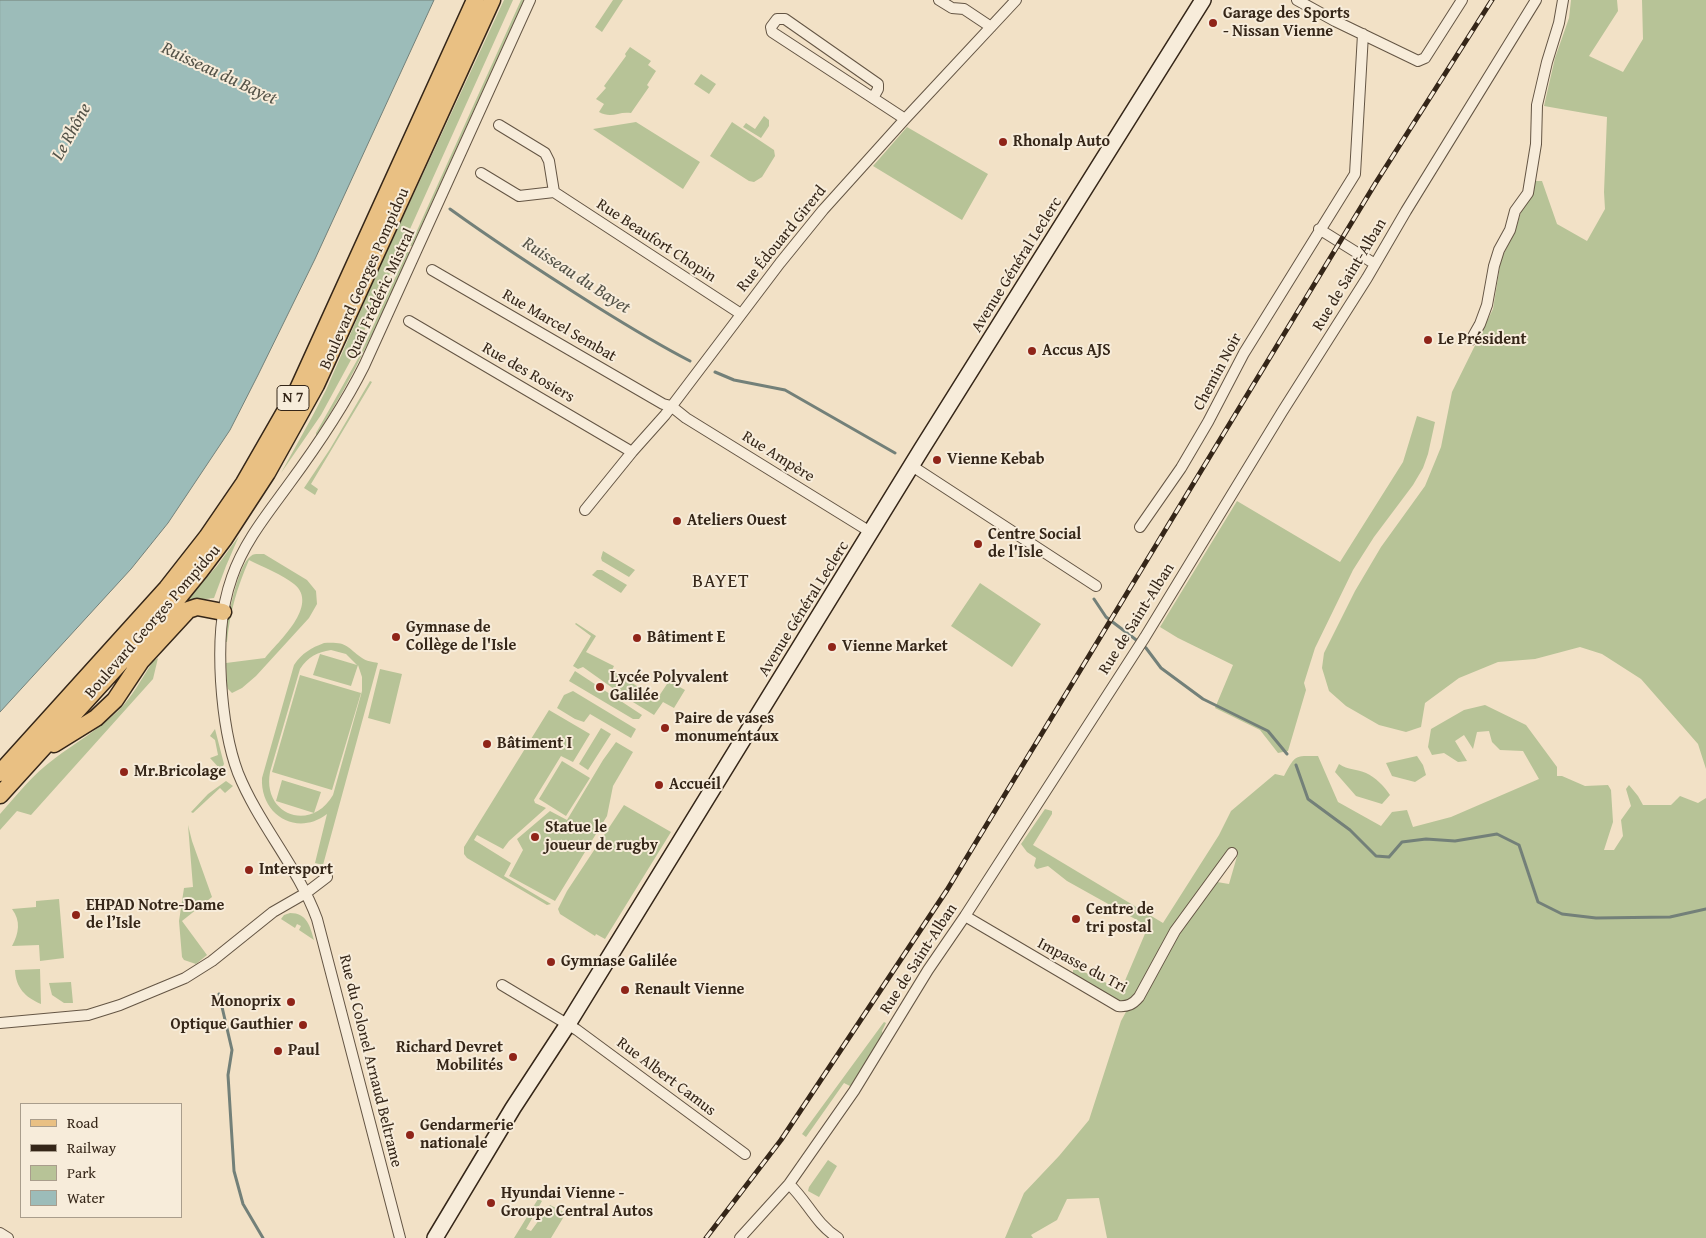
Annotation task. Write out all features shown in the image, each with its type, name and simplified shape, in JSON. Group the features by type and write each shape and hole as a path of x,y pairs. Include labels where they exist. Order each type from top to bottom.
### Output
{"main road":[{"name":"Boulevard Georges Pompidou","path":"0,773 167,588 207,537 248,476 278,427 317,350 475,0"},
{"name":"Boulevard Georges Pompidou","path":"0,795 170,608 224,539 267,473 316,385 492,0"},
{"name":"Avenue Général Leclerc","path":"435,1238 513,1108 568,1024 912,466 1203,0"},
{"path":"39,752 96,718 109,706 141,661 188,610 197,606 222,612"}],"street":[{"name":"Quai Frédéric Mistral","path":"306,894 249,797 231,751 221,687 220,641 222,612 233,575 249,541 338,414 364,366 530,0"},
{"path":"939,0 952,8 964,9 991,27"},
{"name":"Rue Édouard Girerd","path":"585,510 665,415 670,406 818,216 1016,0"},
{"path":"1297,0 1334,21 1418,61 1425,58 1462,0"},
{"name":"Rue de Saint-Alban","path":"740,1238 789,1184 854,1091 903,1009 1145,637 1536,0"},
{"path":"1471,340 1487,305 1494,266 1510,230 1515,211 1528,193 1536,144 1537,105 1559,23 1563,0"},
{"path":"873,98 878,89 878,84 784,19 777,19 771,27 772,32 905,119"},
{"name":"Chemin Noir","path":"1140,527 1193,448 1244,353 1355,174 1363,34"},
{"path":"481,173 519,196 554,192 549,161 545,153 499,125"},
{"name":"Rue Beaufort Chopin","path":"554,192 741,314"},
{"path":"1320,229 1375,264"},
{"name":"Rue Marcel Sembat","path":"432,270 663,404 670,406"},
{"name":"Rue des Rosiers","path":"409,321 632,452"},
{"name":"Rue Ampère","path":"670,406 686,418 872,533"},
{"path":"912,466 1096,586"},
{"name":"Impasse du Tri","path":"965,916 1118,1006 1126,1007 1133,1004 1139,997 1175,931 1232,853"},
{"path":"0,1023 88,1014 120,1005 169,985 197,972 273,912 306,894 327,877"},
{"name":"Rue du Colonel Arnaud Beltrame","path":"306,894 323,936 400,1238"},
{"name":"Rue Albert Camus","path":"502,985 568,1024 745,1154"},
{"path":"789,1184 804,1200 821,1225 838,1238"},
{"path":"0,1233 8,1238"}],"green space":[{"path":"504,0 513,0 352,358 321,415 281,473 326,390 377,273"},
{"path":"521,0 524,0 412,246 410,246"},
{"path":"613,0 623,0 602,32 595,27"},
{"path":"1571,0 1617,0 1618,11 1589,56 1623,72 1643,39 1642,0 1706,0 1706,769 1698,744 1641,679 1602,654 1580,647 1535,659 1498,662 1459,678 1425,703 1421,727 1406,732 1379,725 1346,706 1329,691 1322,668 1324,653 1355,591 1381,547 1425,486 1441,447 1452,392 1493,309 1501,259 1515,232 1521,212 1530,196 1535,181 1542,181 1557,224 1587,241 1605,209 1607,117 1544,106 1555,58 1569,18"},
{"path":"630,47 651,61 648,65 656,71 647,85 649,87 631,113 608,115 599,112 604,104 596,99 606,88 604,86 626,56 625,54"},
{"path":"701,74 716,84 709,94 694,84"},
{"path":"764,116 769,120 769,126 761,138 743,127 746,123 755,129"},
{"path":"636,122 700,162 683,189 593,129"},
{"path":"732,122 774,150 775,156 762,177 754,182 749,181 710,156"},
{"path":"907,127 988,174 962,220 873,166"},
{"path":"407,252 410,252 366,346 343,392 316,436 360,355"},
{"path":"370,381 372,382 311,484 318,489 315,495 304,488 330,449"},
{"path":"1417,416 1435,422 1423,468 1353,570 1315,648 1304,683 1306,690 1288,751 1278,753 1260,730 1215,708 1233,665 1160,627 1237,501 1340,562 1403,462"},
{"path":"239,536 214,598 198,600 164,625 217,566"},
{"path":"603,551 635,570 629,577 602,561"},
{"path":"254,554 264,554 307,580 316,591 317,604 309,618 256,676 242,688 232,693 227,686 226,663 265,658 287,633 300,612 301,593 294,584 279,574 249,560 235,600 227,642 225,642 230,610 241,571 251,556"},
{"path":"597,570 602,570 627,585 621,593 592,575"},
{"path":"980,583 1041,624 1012,667 951,626"},
{"path":"576,623 596,636 586,652 614,666 612,670 657,699 669,681 685,690 674,708 663,702 654,715 583,667 578,669 573,666 591,636"},
{"path":"324,643 342,644 364,659 378,663 323,865 315,863 327,814 316,821 304,823 282,818 274,812 267,802 263,791 262,778 294,665 304,654","holes":["331,650 346,654 357,665 320,654 313,675 351,686 358,665 362,677 362,691 333,795 324,807 313,813 301,816 290,814 273,799 270,787 270,772 300,669 306,661 321,652"]},
{"path":"158,658 153,679 31,815 17,811 0,830 0,814 26,785 46,765 118,711 133,693 153,661"},
{"path":"380,669 402,674 390,724 368,718"},
{"path":"575,671 642,715 639,719 633,719 569,681"},
{"path":"300,675 361,693 332,790 272,772"},
{"path":"573,691 636,729 631,738 590,714 584,722 557,708 564,695"},
{"path":"1485,705 1526,725 1557,767 1557,776 1562,776 1585,786 1608,785 1611,790 1613,822 1604,850 1614,850 1623,836 1621,820 1631,806 1626,789 1629,785 1643,805 1671,805 1680,796 1698,803 1706,798 1706,1238 1107,1238 1099,1198 1067,1199 1057,1220 1031,1235 1033,1238 1005,1238 1024,1193 1059,1156 1089,1120 1121,1021 1127,1010 1139,1003 1145,995 1180,930 1217,882 1229,884 1238,853 1232,848 1172,930 1139,995 1128,1002 1117,1002 1073,974 1073,970 1080,970 1121,990 1147,929 1144,924 1067,881 1048,866 1037,869 1034,866 1036,858 1027,852 1021,844 1045,809 1052,811 1052,814 1033,845 1163,923 1219,835 1231,811 1275,774 1284,776 1296,758 1318,756 1338,802 1381,826 1392,812 1407,810 1413,827 1451,817 1539,779 1523,751 1500,750 1492,742 1489,731 1477,732 1473,749 1464,735 1455,741 1467,761 1458,762 1444,753 1432,755 1428,747 1431,729 1464,710"},
{"path":"549,710 590,734 573,762 561,756 534,800 535,803 546,808 509,841 503,849 477,835 474,840 511,863 504,876 551,904 547,905 467,858 464,854 464,847"},
{"path":"601,728 611,734 588,770 579,764"},
{"path":"215,729 224,764 221,770 210,758 218,755 215,740 210,736"},
{"path":"616,742 633,752 613,786 607,816 555,901 509,876 523,850 517,839 550,811 567,820"},
{"path":"1417,756 1423,765 1426,775 1415,782 1392,776 1386,763"},
{"path":"562,761 590,778 566,816 539,799"},
{"path":"1339,764 1369,775 1380,782 1390,795 1382,804 1356,796 1335,772"},
{"path":"282,780 321,792 314,813 276,801"},
{"path":"226,781 233,786 225,793 220,788 193,813 191,812 208,794"},
{"path":"624,805 671,832 605,939 596,934 595,936 560,914 558,909 567,891"},
{"path":"188,825 212,897 182,921 207,955 196,964 184,960 182,957 179,921 184,888 193,887"},
{"path":"59,899 64,958 40,961 39,945 12,946 18,923 12,909 36,907 36,901"},
{"path":"290,913 300,915 307,921 314,940 299,930 301,926 297,924 295,928 281,919 284,915"},
{"path":"40,969 41,1004 22,991 17,982 15,970"},
{"path":"71,982 73,1003 64,1003 52,995 49,983"},
{"path":"884,1022 886,1023 882,1031 883,1034 854,1084 850,1086 844,1083 806,1137 802,1134"},
{"path":"828,1160 837,1166 819,1197 808,1191"},
{"path":"538,1199 542,1201 526,1229 531,1231 550,1205 566,1213 551,1238 514,1238"}],"water":[{"name":"Le Rhône","path":"0,0 434,0 315,259 230,430 168,523 131,569 0,712"}],"waterway":[{"name":"Ruisseau du Bayet","path":"450,209 594,305 690,361"},
{"name":"Ruisseau du Bayet","path":"715,372 734,380 785,390 895,453"},
{"name":"Ruisseau du Bayet","path":"1094,599 1106,617 1146,648 1161,668 1203,699 1268,731 1287,754"},
{"name":"Ruisseau du Bayet","path":"1296,765 1308,799 1350,830 1376,856 1389,857 1402,842 1426,839 1455,841 1497,834 1519,845 1538,902 1562,914 1596,918 1670,917 1706,909"},
{"path":"219,994 232,1050 228,1075 234,1171 243,1204 263,1238"}],"railway":[{"path":"706,1238 781,1140 947,890 1375,184 1492,0"}],"place":[{"name":"Garage des Sports - Nissan Vienne","path":"1213,23"},
{"name":"Rhonalp Auto","path":"1003,142"},
{"name":"Le Président","path":"1428,340"},
{"name":"Accus AJS","path":"1032,351"},
{"name":"Vienne Kebab","path":"937,460"},
{"name":"Ateliers Ouest","path":"677,521"},
{"name":"Centre Social de l'Isle","path":"978,544"},
{"name":"Gymnase de Collège de l'Isle","path":"396,637"},
{"name":"Bâtiment E","path":"637,638"},
{"name":"Vienne Market","path":"832,647"},
{"name":"Lycée Polyvalent Galilée","path":"600,687"},
{"name":"Paire de vases monumentaux","path":"665,728"},
{"name":"Bâtiment I","path":"487,744"},
{"name":"Mr.Bricolage","path":"124,772"},
{"name":"Accueil","path":"659,785"},
{"name":"Statue le joueur de rugby","path":"535,837"},
{"name":"Intersport","path":"249,870"},
{"name":"EHPAD Notre-Dame de l’Isle","path":"76,915"},
{"name":"Centre de tri postal","path":"1076,919"},
{"name":"Gymnase Galilée","path":"551,962"},
{"name":"Renault Vienne","path":"625,990"},
{"name":"Monoprix","path":"291,1002"},
{"name":"Optique Gauthier","path":"303,1025"},
{"name":"Paul","path":"278,1051"},
{"name":"Richard Devret Mobilités","path":"513,1057"},
{"name":"Gendarmerie nationale","path":"410,1135"},
{"name":"Hyundai Vienne - Groupe Central Autos","path":"491,1203"}],"district":[{"name":"BAYET","path":"721,582"}]}
